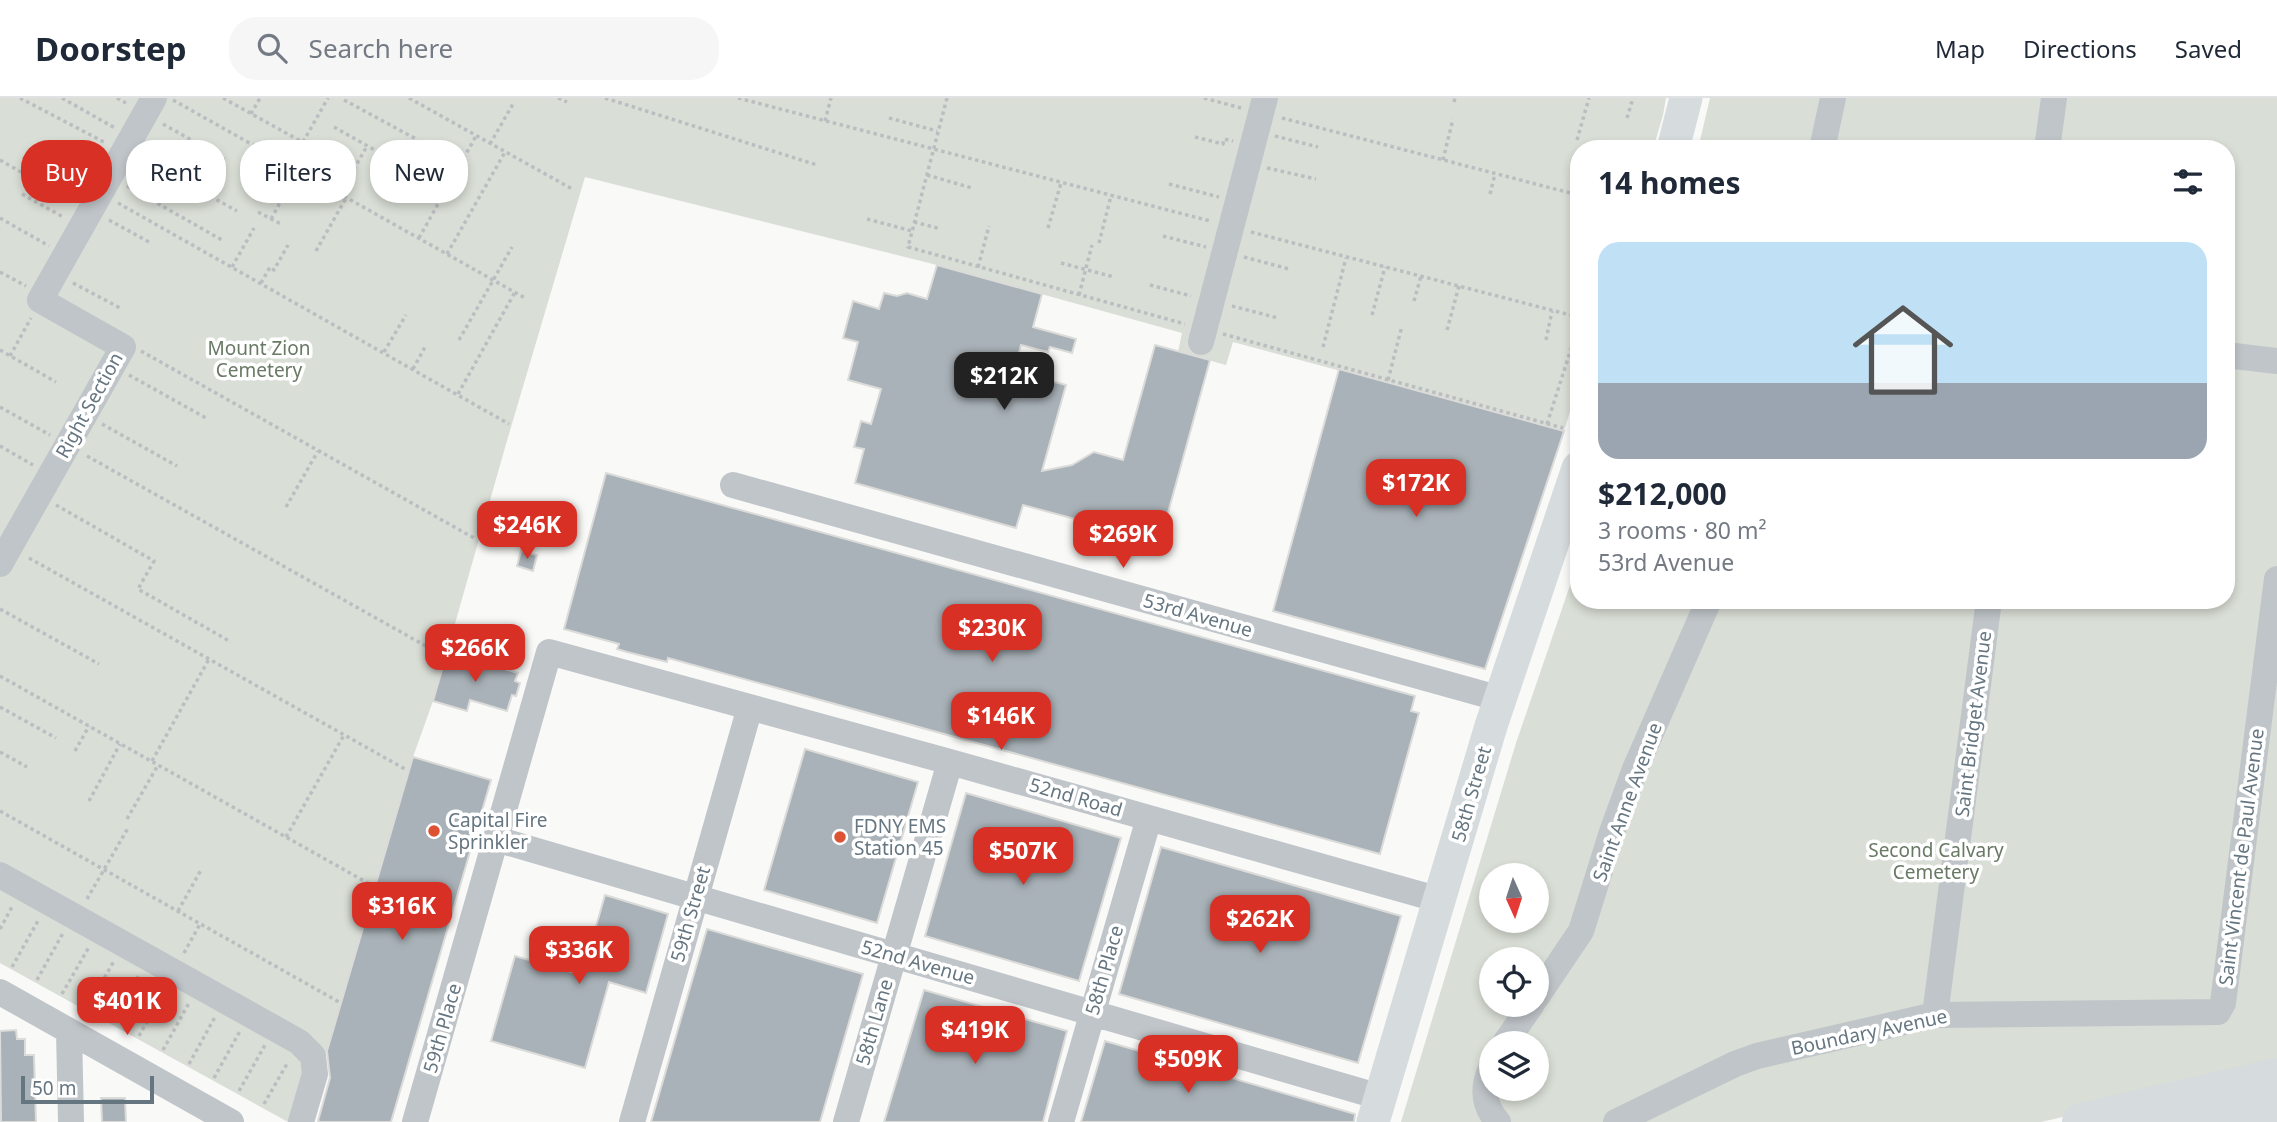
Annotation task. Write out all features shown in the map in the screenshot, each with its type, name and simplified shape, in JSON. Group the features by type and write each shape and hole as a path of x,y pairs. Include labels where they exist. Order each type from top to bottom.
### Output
{"highway":[{"path":"2081,1122 2277,1077"},
{"path":"2236,1122 2277,1113"}],"main road":[{"path":"1675,140 1686,98"},
{"name":"58th Street","path":"1377,1110 1501,699 1570,492"},
{"path":"2168,1122 2277,1097"}],"street":[{"path":"1824,140 1833,98"},
{"path":"2048,140 2054,98"},
{"path":"112,173 150,106"},
{"path":"1203,336 1257,130"},
{"path":"51,281 95,203"},
{"name":"Right Section","path":"5,555 118,356 51,281"},
{"path":"2235,356 2277,361"},
{"name":"53rd Avenue","path":"733,485 1501,699"},
{"name":"Saint Vincent de Paul Avenue","path":"2220,1010 2277,579"},
{"name":"Saint Anne Avenue","path":"1549,979 1581,931 1635,769 1705,609"},
{"name":"Saint Bridget Avenue","path":"1935,1015 1988,609"},
{"name":"52nd Road","path":"550,652 1440,900"},
{"name":"59th Place","path":"415,1122 550,652"},
{"name":"59th Street","path":"632,1122 750,707"},
{"name":"58th Lane","path":"846,1122 950,762"},
{"name":"58th Place","path":"1061,1122 1149,818"},
{"name":"52nd Avenue","path":"496,839 1092,1012 1377,1110"},
{"path":"11,882 299,1041 313,1056 314,1073 301,1122"},
{"path":"0,992 231,1122"},
{"name":"Boundary Avenue","path":"1616,1122 1757,1056 1935,1015 2209,1013 2220,1010"},
{"path":"69,1031 71,1122"},
{"path":"1486,1101 1498,1122"}],"path":[{"path":"62,98 132,138"},
{"path":"117,98 150,106 198,140"},
{"path":"170,98 245,140"},
{"path":"251,114 260,98"},
{"path":"304,140 328,98"},
{"path":"409,98 574,190"},
{"path":"558,98 567,102"},
{"path":"606,98 817,165"},
{"path":"738,98 1570,315"},
{"path":"825,121 831,98"},
{"path":"938,98 946,99 908,247 1079,295 1203,336 1388,380 1563,428"},
{"path":"1204,98 1257,130 1316,179"},
{"path":"1577,140 1588,98"},
{"path":"1627,118 1633,98"},
{"path":"226,99 299,140"},
{"path":"344,100 418,140"},
{"path":"490,144 513,104"},
{"path":"889,118 938,131"},
{"path":"1443,160 1454,119"},
{"path":"334,127 370,148"},
{"path":"1257,130 1318,147"},
{"path":"1195,136 1223,144 1224,139 1257,130 1443,160 1570,193"},
{"path":"419,238 477,136"},
{"path":"356,166 367,146"},
{"path":"447,254 505,152"},
{"path":"0,160 21,169"},
{"path":"1490,194 1495,174"},
{"path":"926,175 972,188"},
{"path":"1048,228 1061,182"},
{"path":"1169,184 1238,201"},
{"path":"1099,243 1111,195"},
{"path":"112,200 509,424"},
{"path":"99,203 149,242"},
{"path":"102,203 222,240"},
{"path":"271,219 280,203"},
{"path":"316,251 343,203"},
{"path":"356,203 525,298"},
{"path":"258,212 281,224"},
{"path":"0,218 51,281"},
{"path":"867,219 912,231"},
{"path":"914,222 941,229"},
{"path":"978,267 989,226"},
{"path":"232,267 254,228"},
{"path":"1079,295 1092,245"},
{"path":"261,283 270,267 274,270 288,246"},
{"path":"459,340 512,247"},
{"path":"1323,347 1346,257"},
{"path":"1061,263 1114,277"},
{"path":"1372,315 1385,267"},
{"path":"0,272 51,281 122,309"},
{"path":"1415,301 1421,276"},
{"path":"10,356 51,281"},
{"path":"1447,330 1459,286"},
{"path":"458,395 515,292"},
{"path":"1546,340 1553,316 1552,310"},
{"path":"384,353 406,315"},
{"path":"1388,380 1402,326"},
{"path":"206,418 118,356 132,346 474,538"},
{"path":"412,369 425,347"},
{"path":"0,351 56,382"},
{"path":"1547,424 1570,352"},
{"path":"0,407 433,650"},
{"path":"84,415 177,467"},
{"path":"0,446 45,485 154,561 138,589 231,642"},
{"path":"286,507 318,451"},
{"path":"5,555 209,659 405,769"},
{"path":"0,609 99,664"},
{"path":"151,761 209,659"},
{"path":"0,676 373,886"},
{"path":"0,706 56,738"},
{"path":"75,751 89,726"},
{"path":"286,837 344,735"},
{"path":"89,801 120,744"},
{"path":"0,752 27,767"},
{"path":"127,819 158,765"},
{"path":"0,811 339,1002"},
{"path":"178,911 201,870"},
{"path":"0,929 11,882"},
{"path":"12,967 48,902"},
{"path":"62,994 98,930"},
{"path":"87,1008 123,944"},
{"path":"113,1022 149,958"},
{"path":"163,1050 199,986"},
{"path":"189,1064 224,999"},
{"path":"214,1078 249,1014"},
{"path":"239,1091 274,1027"},
{"path":"264,1104 299,1041"}],"green space":[{"name":"Mount Zion Cemetery","path":"0,98 1666,98 1656,140 1570,140 1570,411 1564,431 1233,342 1226,365 1178,352 1182,333 937,265 585,177 433,701 413,757 306,1122 288,1122 0,963"},
{"name":"Second Calvary Cemetery","path":"1710,98 2277,98 2277,1068 2041,1122 1401,1122 1479,865 1479,933 1549,933 1549,863 1480,863 1516,743 1570,585 1570,609 2235,609 2235,140 1700,140"}],"building":[{"path":"937,265 1042,294 1033,327 1076,339 1072,353 1050,347 1048,352 1021,345 1014,371 1066,385 1042,471 1072,465 1094,452 1123,460 1155,345 1210,360 1160,542 1023,505 1016,528 855,483 864,449 854,447 861,421 871,424 881,389 848,380 858,342 843,338 853,301 879,309 884,293 897,296 907,293 927,299"},
{"path":"1339,369 1564,431 1485,669 1273,611"},
{"path":"606,473 1415,696 1411,711 1419,713 1380,854 668,658 667,662 627,652 617,649 619,644 564,629"},
{"path":"521,551 537,555 533,571 517,566"},
{"path":"447,652 518,673 515,681 520,683 516,696 512,695 507,711 470,700 467,711 433,701"},
{"name":"FDNY EMS Station 45","path":"805,749 918,782 877,923 764,890"},
{"path":"413,757 491,780 391,1122 320,1122 318,1121 330,1078 327,1051"},
{"path":"966,793 1121,838 1079,981 925,936"},
{"path":"1161,847 1401,916 1358,1063 1119,994"},
{"path":"605,895 668,914 646,993 609,982 585,1068 491,1041 515,956 582,975"},
{"path":"707,929 863,974 820,1122 651,1122"},
{"path":"924,990 1067,1031 1043,1122 884,1122"},
{"path":"16,1030 17,1039 25,1039 25,1055 34,1055 36,1122 1,1122 0,1031"},
{"path":"1105,1041 1355,1114 1354,1122 1081,1122"},
{"path":"101,1098 125,1098 126,1122 102,1122"}],"place":[{"name":"Capital Fire Sprinkler","path":"434,831"},
{"name":"FDNY EMS Station 45","path":"840,837"}]}
